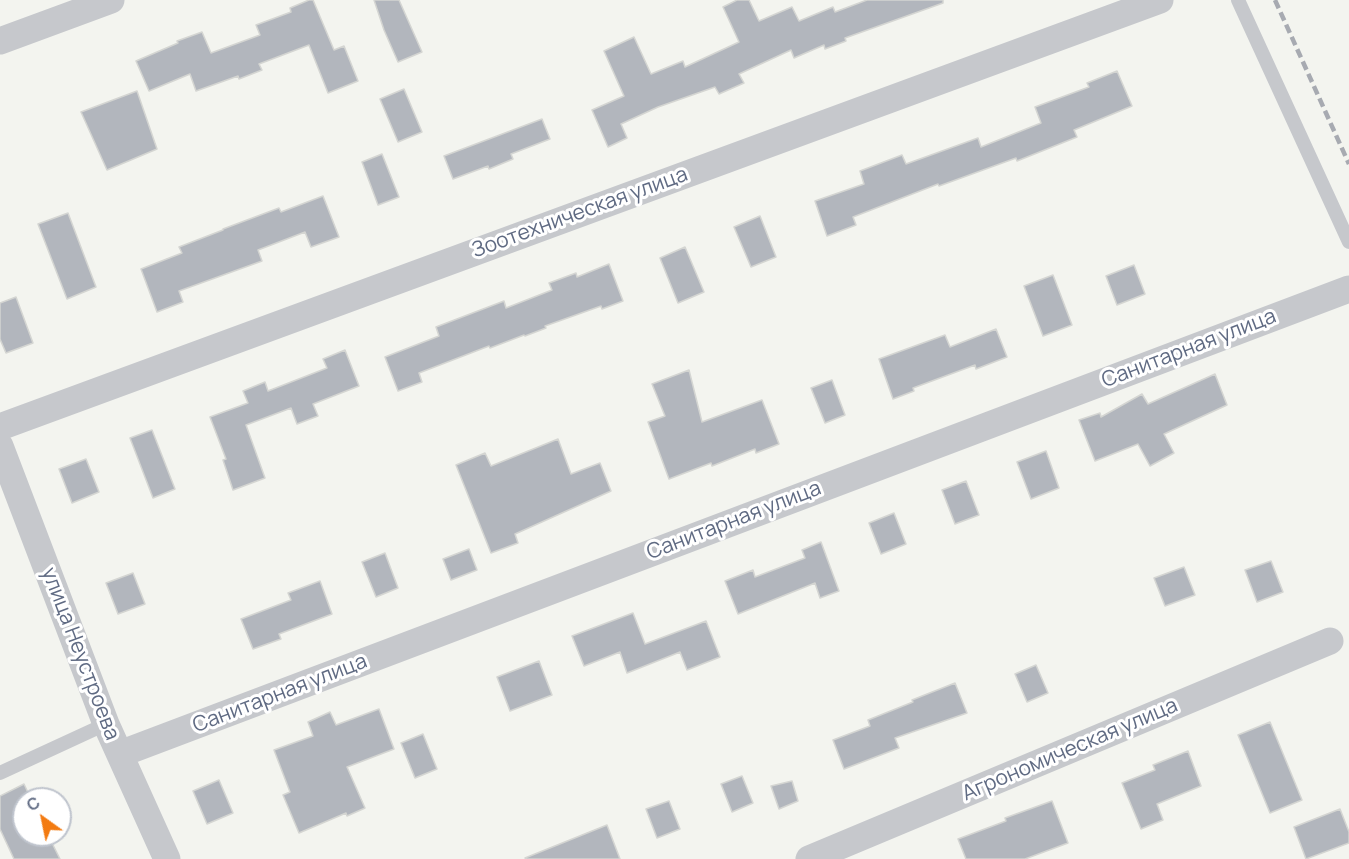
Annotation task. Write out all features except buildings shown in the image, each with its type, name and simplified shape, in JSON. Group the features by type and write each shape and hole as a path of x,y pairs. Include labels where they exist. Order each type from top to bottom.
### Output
{"street":[{"path":"0,41 111,0"},
{"name":"Зоотехническая улица","path":"0,427 1160,0"},
{"name":"Санитарная улица","path":"120,754 1349,289"},
{"name":"улица Неустроева","path":"0,446 106,724 167,859"},
{"name":"Агрономическая улица","path":"809,859 1330,641"}],"lane":[{"path":"1238,0 1349,242"},
{"path":"0,773 106,724"}],"railway":[{"path":"1275,0 1349,164"}]}
